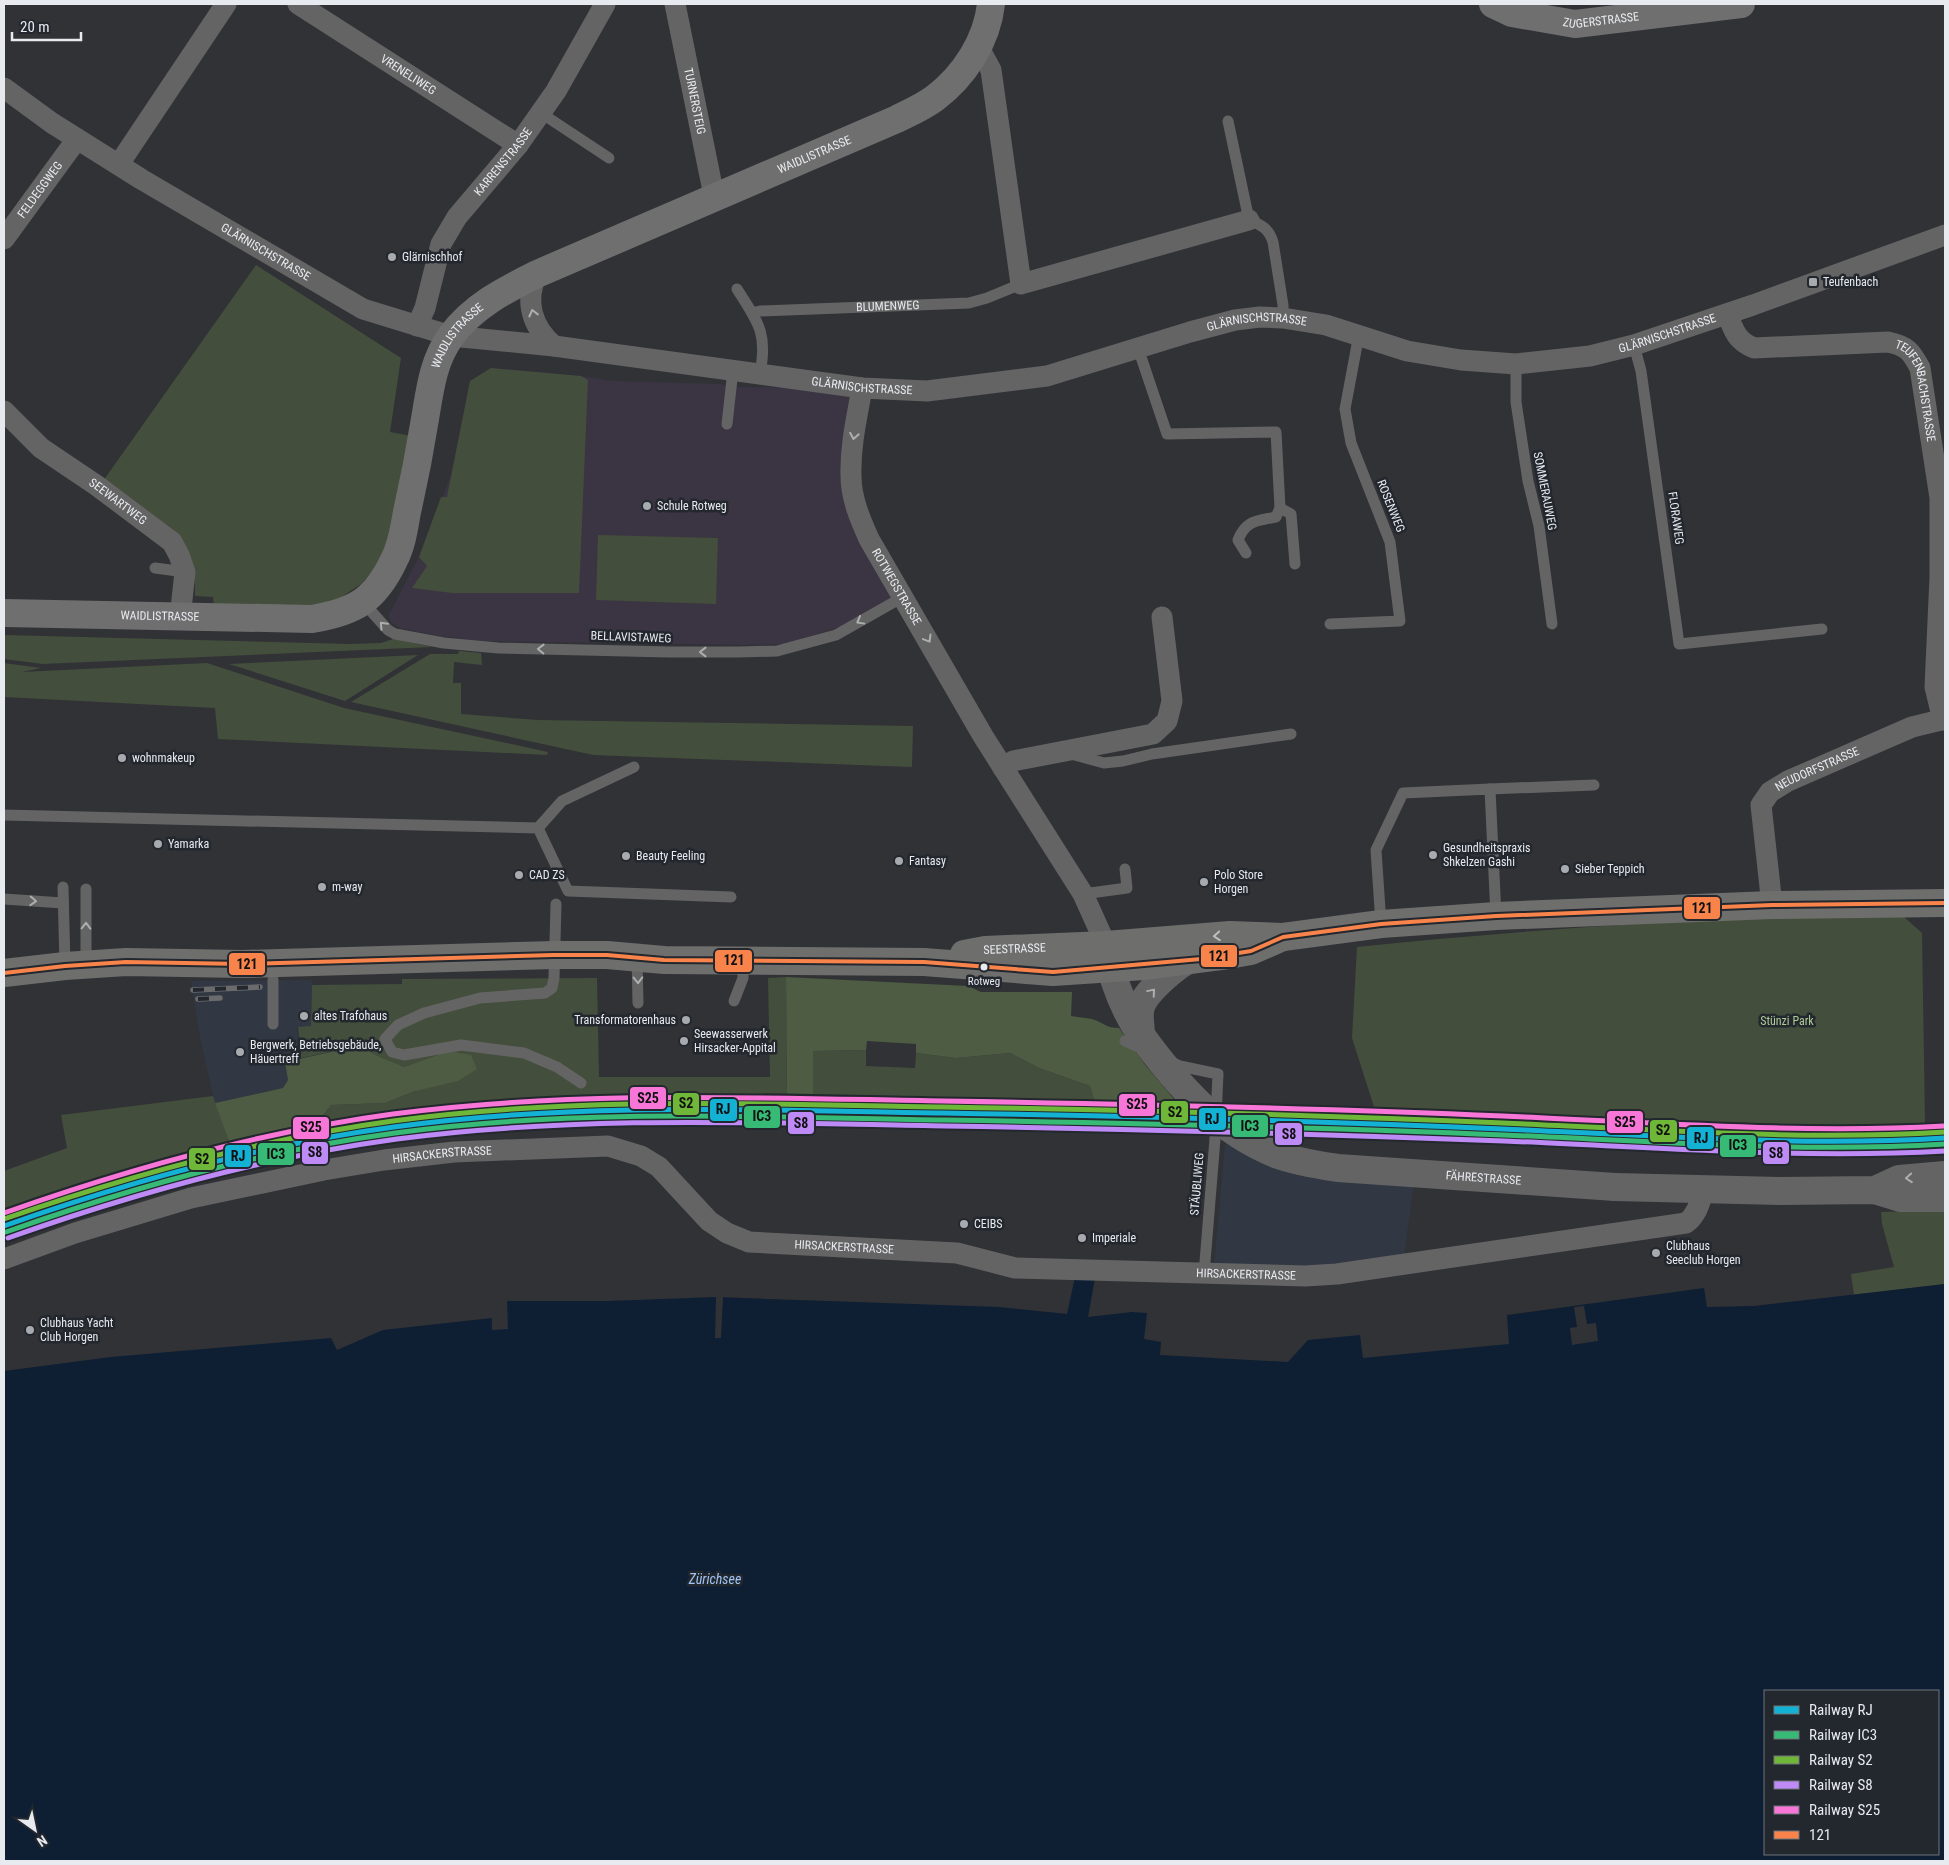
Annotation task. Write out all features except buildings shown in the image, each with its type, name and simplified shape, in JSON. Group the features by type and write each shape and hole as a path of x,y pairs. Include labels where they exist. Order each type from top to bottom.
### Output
{"main road":[{"name":"WAIDLISTRASSE","path":"4,613 180,618 312,619 339,614 362,601 376,589 395,559 398,550 420,450 432,376 437,360 451,336 474,312 485,303 537,274 897,119 934,99 955,81 979,48 991,4"},
{"name":"ZUGERSTRASSE","path":"1493,4 1512,13 1575,24 1741,4"},
{"name":"SEESTRASSE","path":"1108,956 1230,935 1283,937 1381,924 1496,916 1772,904 1945,903"},
{"name":"SEESTRASSE","path":"4,973 75,965 126,962 243,964 554,955 664,960 924,962 985,950 1186,961 1251,951 1283,937"}],"street":[{"path":"119,164 226,4"},
{"name":"VRENELIWEG","path":"298,4 518,145"},
{"name":"KARRENSTRASSE","path":"417,326 424,308 441,244 457,217 518,145 541,113 556,91 605,4"},
{"name":"TURNERSTEIG","path":"675,4 712,186 717,196"},
{"path":"979,48 991,70 1020,284"},
{"name":"GLÄRNISCHSTRASSE","path":"4,88 77,139 149,184 347,301 364,309 451,336 554,346 862,388 927,391 1047,376 1190,332 1235,320 1260,317 1283,318 1326,325 1408,351 1461,360 1516,364 1590,356 1634,345 1727,314 1945,235"},
{"name":"FELDEGGWEG","path":"4,239 77,139"},
{"name":"BLUMENWEG","path":"1020,284 1249,220"},
{"path":"537,274 530,288 532,311 542,336 554,346"},
{"name":"TEUFENBACHSTRASSE","path":"1727,314 1737,336 1743,344 1754,348 1888,342 1903,345 1913,354 1920,368 1940,498 1940,577 1935,688 1944,719"},
{"name":"ROTWEGSTRASSE","path":"862,388 852,442 850,477 856,508 868,538 1003,768 1083,894 1108,956"},
{"name":"SEEWARTWEG","path":"4,411 42,448 96,485 172,542 185,572 180,618"},
{"path":"1003,768 1013,761 1153,734 1167,720 1172,700 1162,617"},
{"name":"NEUDORFSTRASSE","path":"1772,904 1761,805 1770,792 1788,781 1912,728 1944,719"},
{"name":"FÄHRESTRASSE","path":"1108,956 1125,1006 1133,1038 1187,1094 1223,1124 1256,1145 1278,1155 1302,1162 1338,1168 1615,1186 1780,1191 1875,1190 1901,1198 1945,1198"},
{"path":"1133,1038 1140,1010 1145,1000 1165,977 1186,961"},
{"name":"HIRSACKERSTRASSE","path":"4,1260 75,1233 191,1198 324,1170 384,1160 454,1152 608,1146 641,1156 659,1167 709,1221 727,1233 749,1242 957,1253 1015,1268 1204,1274 1305,1276 1337,1274 1646,1228 1678,1225 1686,1223 1692,1218 1698,1209 1704,1189"},
{"name":"FÄHRESTRASSE","path":"1875,1190 1900,1178 1945,1175"}],"lane":[{"path":"541,113 609,158"},
{"path":"1228,121 1249,220 1262,225 1270,234 1283,305 1283,318"},
{"name":"BLUMENWEG","path":"752,313 760,311 969,303 988,298 1020,284"},
{"path":"737,289 752,313 763,337 764,353 760,374"},
{"name":"ROSENWEG","path":"1330,624 1400,621 1390,542 1351,443 1345,409 1359,334"},
{"name":"FLORAWEG","path":"1634,345 1641,371 1679,644 1822,629"},
{"path":"1138,348 1167,434 1276,432 1280,508 1276,517 1255,521 1242,528 1238,540 1246,553"},
{"name":"SOMMERAUWEG","path":"1516,364 1516,402 1528,481 1539,526 1552,624"},
{"path":"727,424 733,370"},
{"path":"1280,508 1291,514 1295,564"},
{"path":"155,568 185,572"},
{"name":"BELLAVISTAWEG","path":"362,601 388,630 395,634 444,643 498,648 729,652 777,651 836,635 903,598"},
{"path":"1062,752 1104,763 1124,761 1152,754 1291,734"},
{"path":"4,815 538,828 562,801 634,767"},
{"path":"1381,924 1376,850 1403,793 1594,785"},
{"path":"1490,789 1496,916"},
{"path":"538,828 568,890 731,897"},
{"path":"1083,894 1127,888 1125,869"},
{"path":"63,887 63,903 75,965"},
{"path":"75,965 86,889"},
{"path":"4,899 63,903"},
{"path":"556,904 552,988 545,993 480,998 424,1013 398,1025 385,1039 392,1052 404,1055 461,1045 524,1053 557,1067 581,1082"},
{"path":"637,958 638,1003"},
{"path":"734,1001 743,978 743,960"},
{"path":"273,980 273,1024"},
{"name":"STÄUBLIWEG","path":"1133,1038 1180,1066 1218,1074 1215,1139 1204,1274"}],"shaded area":[{"name":"Schule Rotweg","path":"491,368 589,377 612,381 721,384 727,387 862,388 851,477 901,594 843,626 785,644 483,641 440,636 399,628 390,621 389,614 419,557 451,475 470,381"},
{"path":"312,980 311,1027 297,1027 300,1058 285,1062 288,1080 283,1088 215,1103 200,1038 191,981"},
{"path":"1225,1144 1283,1159 1415,1176 1404,1256 1336,1266 1214,1267"}],"green space":[{"path":"256,265 401,358 390,432 412,436 387,542 381,558 361,584 340,598 313,607 214,605 213,597 195,596 195,575 103,481"},
{"path":"491,368 581,376 588,380 579,593 452,593 412,588 427,566 419,557 441,497 447,497 470,381"},
{"path":"598,535 718,538 716,604 596,600"},
{"path":"4,635 350,644 381,643 393,639 432,647 42,664 4,659"},
{"path":"459,651 481,653 482,665 454,662 453,683 461,683 461,714 538,720 913,726 912,767 593,755 351,702 430,654 458,654"},
{"path":"418,655 345,701 229,664"},
{"path":"4,663 41,668 22,672 207,663 344,708 548,752 547,755 218,739 215,708 4,697"},
{"name":"Stünzi Park","path":"1835,913 1903,916 1922,933 1925,1123 1777,1127 1566,1120 1375,1110 1352,1038 1357,947 1596,927"},
{"path":"786,977 787,1097 613,1096 431,1107 318,1122 331,1105 385,1103 415,1091 448,1051 404,1067 376,1055 363,1045 301,1058 298,1027 311,1026 312,985 402,984 402,979 597,978 599,1077 770,1077 768,978"},
{"path":"786,977 968,986 981,992 1072,992 1071,1016 1092,1019 1108,1026 1119,1028 1146,1066 1179,1105 1095,1103 1090,1086 1039,1068 1010,1053 956,1058 916,1053 916,1044 867,1041 866,1050 813,1051 813,1098 787,1097"},
{"path":"363,1045 376,1055 404,1067 448,1051 471,1055 477,1069 458,1081 415,1091 385,1103 331,1105 318,1122 229,1142 215,1103 283,1088 288,1080 285,1062"},
{"path":"866,1050 866,1066 915,1068 916,1053 956,1058 1010,1053 1039,1068 1090,1086 1095,1103 813,1098 813,1051"},
{"path":"213,1096 229,1142 85,1184 4,1212 4,1171 67,1148 61,1115"},
{"path":"1945,1210 1945,1284 1854,1295 1851,1274 1894,1267 1882,1224 1881,1212"}],"water":[{"name":"Zürichsee","path":"1075,1277 1095,1278 1088,1317 1132,1312 1147,1313 1144,1339 1161,1342 1160,1355 1288,1362 1308,1340 1360,1335 1363,1358 1509,1344 1507,1315 1704,1288 1707,1307 1754,1306 1945,1284 1945,1861 4,1861 4,1371 111,1357 331,1338 337,1350 383,1330 492,1318 492,1301 608,1301 716,1297 999,1307 1067,1314"}],"pier":[{"path":"716,1297 723,1297 721,1338 715,1338"},
{"path":"491,1299 507,1299 508,1329 492,1330"},
{"path":"1584,1306 1587,1324 1596,1323 1598,1341 1572,1345 1570,1328 1577,1327 1574,1307"}],"railway":[{"path":"193,990 260,987"},
{"path":"198,999 220,998"}],"rail line":[{"name":"S25","path":"4,1213 100,1181 245,1141 393,1114 461,1106 530,1101 668,1097 805,1098 1083,1103 1433,1113 1778,1128 1834,1129 1944,1126"},
{"name":"S2","path":"4,1219 148,1173 245,1148 393,1121 461,1113 530,1108 599,1105 805,1104 1293,1115 1779,1135 1945,1132"},
{"name":"RJ","path":"4,1226 100,1194 245,1154 394,1127 462,1119 531,1114 599,1111 806,1110 1293,1121 1779,1141 1945,1138"},
{"name":"IC3","path":"6,1232 102,1200 247,1160 395,1133 463,1125 532,1120 670,1116 807,1117 1434,1132 1780,1147 1945,1144"},
{"name":"S8","path":"8,1238 104,1206 249,1166 397,1139 533,1126 671,1122 808,1123 1295,1134 1780,1153 1835,1154 1945,1151"}],"transit line":[{"name":"121","path":"4,973 126,962 243,964 554,955 607,955 664,960 924,962 1053,972 1201,959 1251,951 1283,937 1381,924 1496,916 1772,905 1945,903"}],"place":[{"name":"Glärnischhof","path":"392,257"},
{"name":"Teufenbach","path":"1813,282"},
{"name":"Schule Rotweg","path":"647,506"},
{"name":"wohnmakeup","path":"122,758"},
{"name":"Yamarka","path":"158,844"},
{"name":"Gesundheitspraxis Shkelzen Gashi","path":"1433,855"},
{"name":"Beauty Feeling","path":"626,856"},
{"name":"Fantasy","path":"899,861"},
{"name":"Sieber Teppich","path":"1565,869"},
{"name":"CAD ZS","path":"519,875"},
{"name":"Polo Store Horgen","path":"1204,882"},
{"name":"m-way","path":"322,887"},
{"name":"Rotweg","path":"984,967"},
{"name":"altes Trafohaus","path":"304,1016"},
{"name":"Transformatorenhaus","path":"686,1020"},
{"name":"Seewasserwerk Hirsacker-Appital","path":"684,1041"},
{"name":"Bergwerk, Betriebsgebäude, Häuertreff","path":"240,1052"},
{"name":"CEIBS","path":"964,1224"},
{"name":"Imperiale","path":"1082,1238"},
{"name":"Clubhaus Seeclub Horgen","path":"1656,1253"},
{"name":"Clubhaus Yacht Club Horgen","path":"30,1330"}]}
